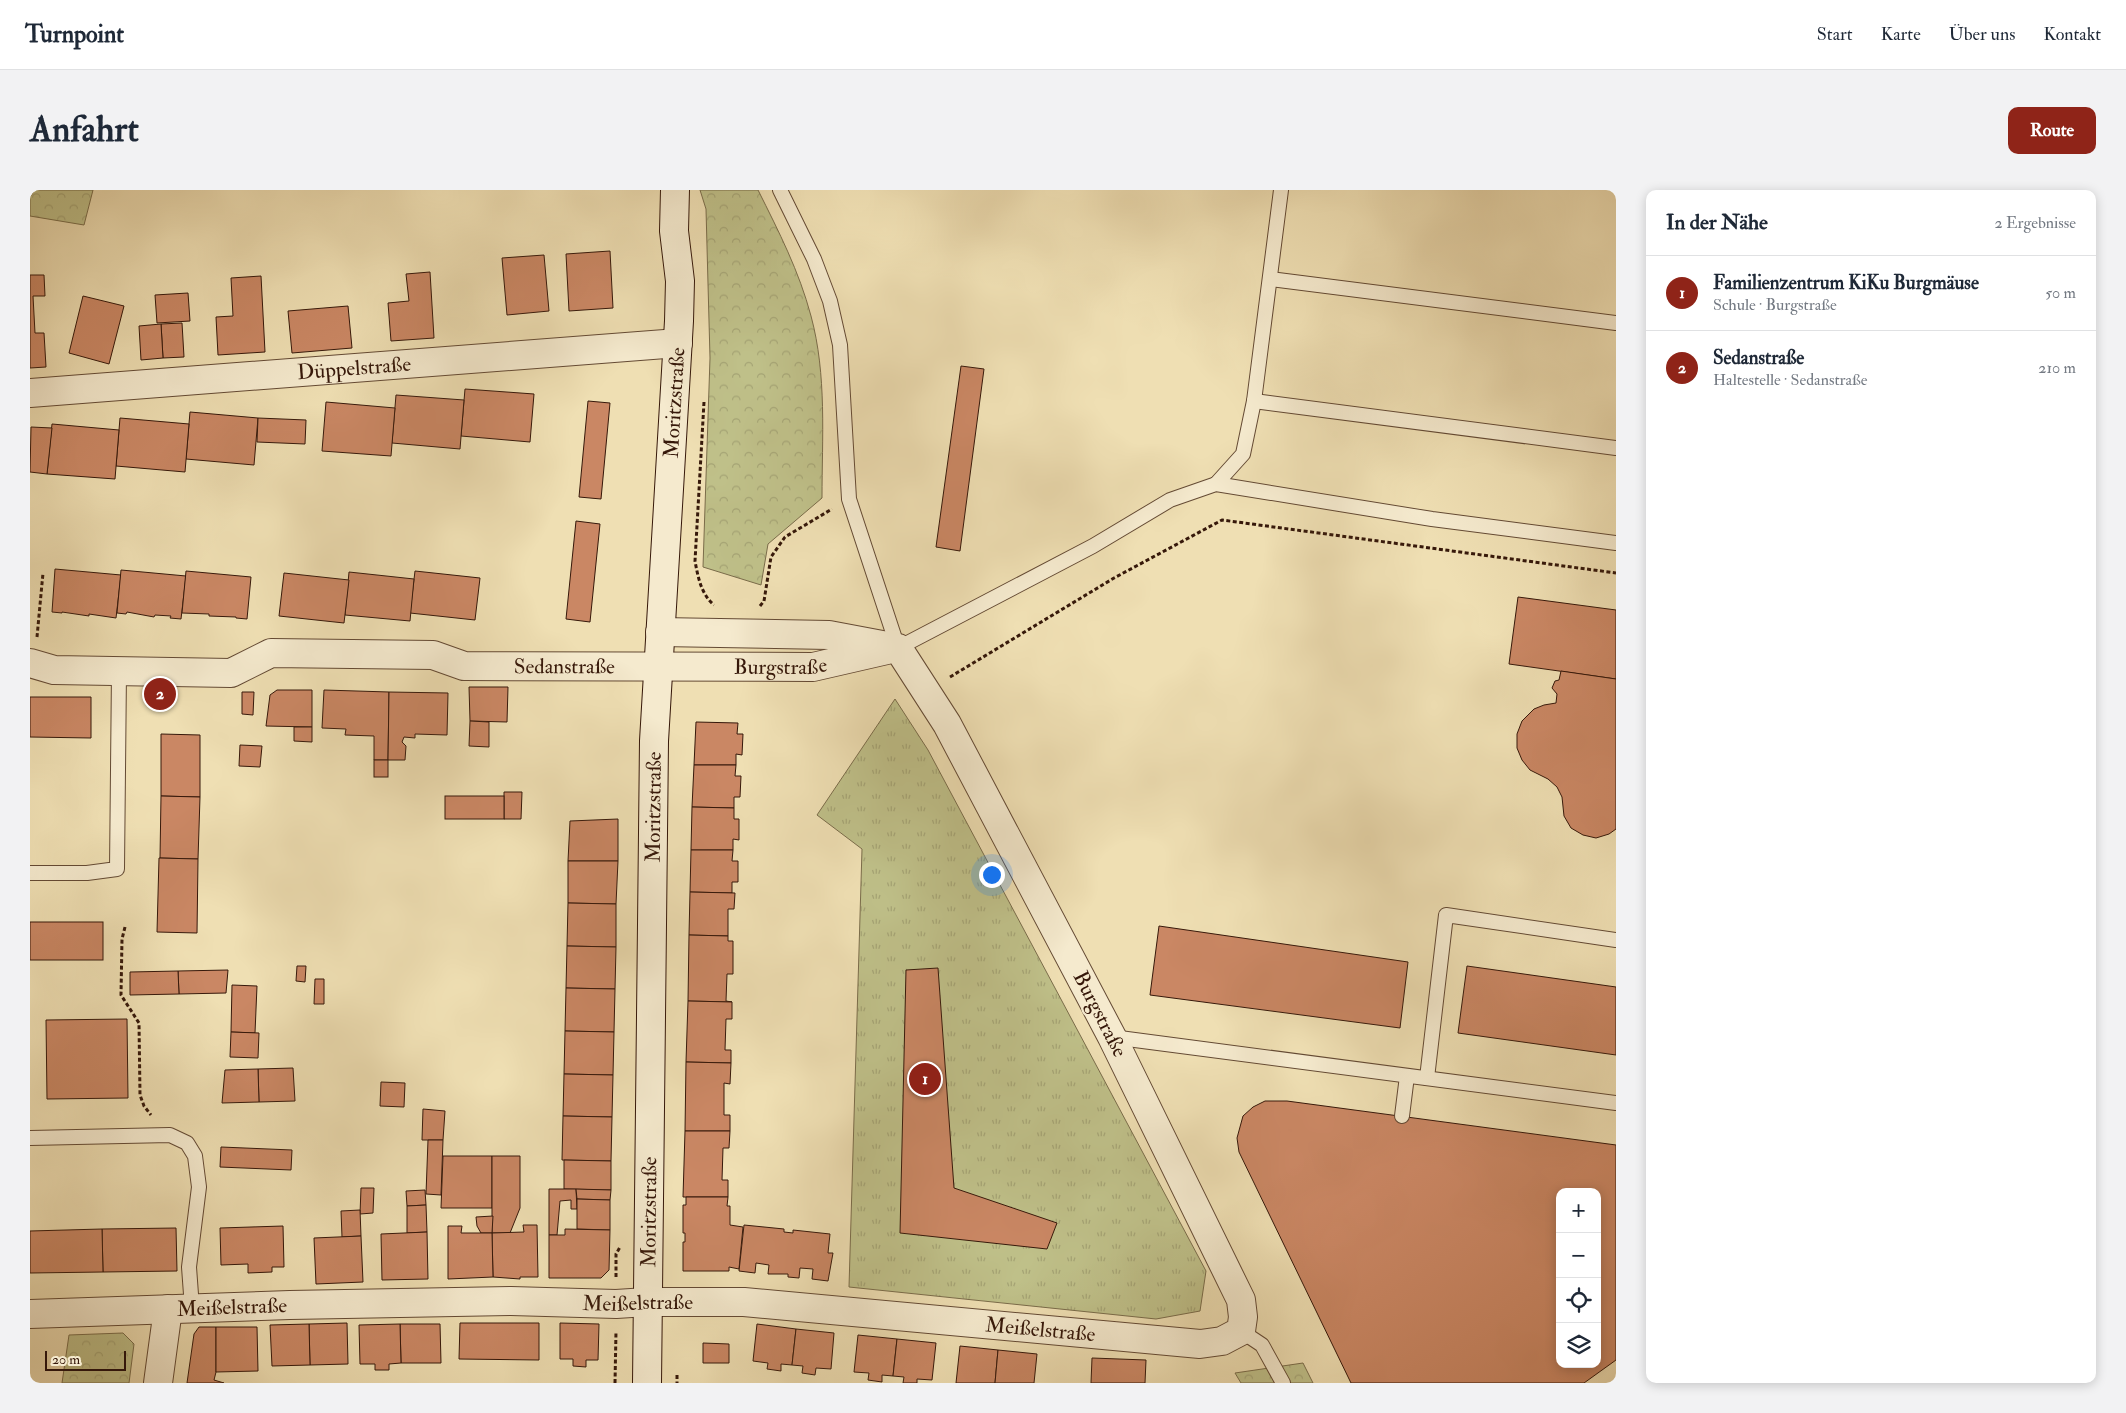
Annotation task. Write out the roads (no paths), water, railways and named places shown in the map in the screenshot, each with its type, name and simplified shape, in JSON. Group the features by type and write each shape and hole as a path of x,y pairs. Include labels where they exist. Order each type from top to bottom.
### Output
{"street":[{"name":"Moritzstraße","path":"656,190 674,232"},
{"name":"Moritzstraße","path":"647,1383 654,741 678,343 680,282 674,232 675,190"},
{"name":"Düppelstraße","path":"30,393 678,343"},
{"name":"Burgstraße","path":"660,632 829,636 898,648 947,724 1112,1037 1241,1300 1243,1317 1241,1332"},
{"name":"Burgstraße","path":"659,668 813,667 898,648"},
{"name":"Sedanstraße","path":"34,650 54,670 231,673 271,652 433,655 464,666 659,668"},
{"name":"Meißelstraße","path":"30,1314 502,1301 616,1304 647,1302 744,1302 1200,1344 1222,1341 1241,1332"},
{"path":"158,1383 180,1309"}],"lane":[{"path":"780,190 814,259 830,301 840,345 849,499 898,648 1093,546 1170,500 1216,484 1432,519 1616,543"},
{"path":"1216,484 1243,454 1254,401 1282,190"},
{"path":"1270,279 1616,323"},
{"path":"1254,401 1616,448"},
{"path":"30,873 87,873 117,869 119,671"},
{"path":"1427,1078 1446,915 1616,940"},
{"path":"1112,1037 1616,1103"},
{"path":"1402,1116 1407,1076"},
{"path":"30,1138 170,1135 187,1143 195,1156 199,1187 189,1267 180,1309"},
{"path":"1241,1332 1262,1345 1283,1383"}],"place":[{"name":"Sedanstraße","path":"160,694"},
{"name":"Familienzentrum KiKu Burgmäuse","path":"925,1079"}]}
